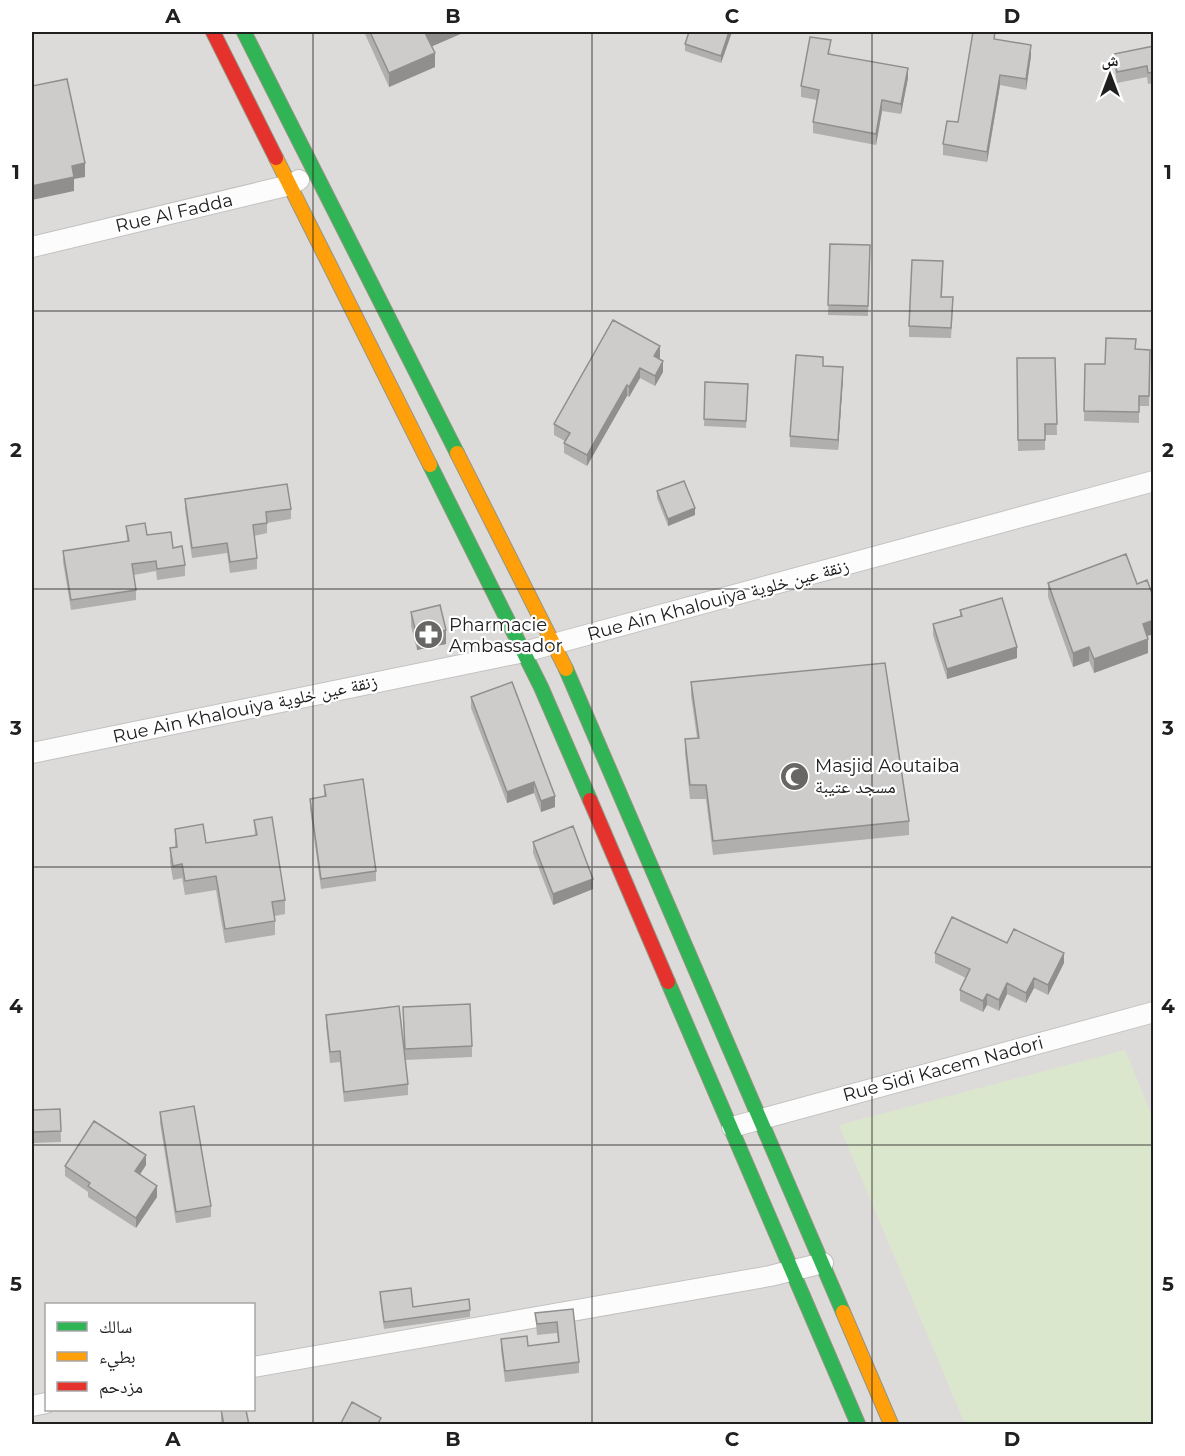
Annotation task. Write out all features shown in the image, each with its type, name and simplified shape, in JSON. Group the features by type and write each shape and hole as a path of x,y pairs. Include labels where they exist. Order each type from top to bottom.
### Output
{"street":[{"path":"213,32 524,652 794,1270 858,1425"},
{"path":"244,32 554,644 762,1118 891,1425"},
{"name":"Rue Al Fadda","path":"32,247 290,185 315,173"},
{"name":"Rue Ain Khalouiya زنقة عين خلوية","path":"32,753 524,652 1154,481"},
{"name":"Rue Sidi Kacem Nadori","path":"732,1127 1154,1012"},
{"path":"255,1367 823,1263"}],"shaded area":[{"path":"32,32 1153,32 1153,1424 32,1424"}],"green space":[{"path":"1125,1050 1153,1118 1153,1424 965,1424 839,1125"}],"building":[{"path":"370,32 434,32 426,35 435,53 389,73"},
{"path":"689,32 729,32 721,56 685,44"},
{"path":"973,32 995,32 994,39 1031,45 1026,79 1000,75 987,152 943,144 947,121 958,122"},
{"path":"810,37 831,40 828,54 908,68 901,104 882,100 876,134 813,122 819,90 801,86"},
{"path":"1154,46 1154,72 1148,73 1147,66 1117,72 1114,54"},
{"path":"67,79 85,163 72,166 74,177 32,186 32,86"},
{"path":"830,244 870,245 868,306 828,305"},
{"path":"912,260 943,261 941,297 953,297 951,328 909,326"},
{"path":"613,320 660,346 654,356 663,361 655,376 640,368 629,387 627,385 587,455 564,443 570,433 554,424"},
{"path":"1106,338 1136,339 1135,349 1150,350 1149,396 1139,396 1139,412 1084,411 1085,364 1105,364"},
{"path":"796,355 823,357 823,366 843,367 838,440 790,436"},
{"path":"1017,358 1055,358 1057,424 1045,424 1045,440 1018,440"},
{"path":"705,382 748,384 746,421 704,419"},
{"path":"684,481 695,508 668,519 657,491"},
{"path":"287,484 291,509 266,512 267,523 253,525 257,558 230,562 227,543 192,548 185,499"},
{"path":"145,523 147,535 171,532 173,548 182,546 185,565 157,569 156,561 132,564 136,590 71,600 63,551 129,541 126,526"},
{"path":"1126,554 1137,584 1147,580 1154,599 1154,620 1143,624 1148,639 1094,659 1089,647 1073,653 1048,583"},
{"path":"1002,598 1017,647 947,669 933,624 962,616 960,610"},
{"path":"440,605 446,630 417,637 411,612"},
{"name":"Masjid Aoutaiba مسجد عتيبة","path":"885,663 909,821 713,841 706,785 690,785 685,739 699,738 691,682"},
{"path":"512,682 555,796 541,801 534,782 507,792 471,697"},
{"path":"363,779 376,871 321,879 310,799 326,796 324,785"},
{"path":"272,817 285,900 272,902 275,921 225,929 216,876 185,881 182,864 173,866 170,848 177,847 175,829 203,824 206,843 257,835 254,820"},
{"path":"573,826 593,879 553,894 533,842"},
{"path":"952,917 1007,943 1014,929 1064,953 1048,985 1034,978 1026,993 1007,983 999,1000 987,994 983,1001 960,990 970,969 935,953"},
{"path":"470,1004 472,1046 405,1049 403,1007"},
{"path":"399,1006 408,1084 344,1092 340,1051 330,1052 326,1015"},
{"path":"32,1100 33,1110 60,1109 61,1131 33,1132 33,1153 32,1153"},
{"path":"194,1106 211,1206 176,1212 160,1112"},
{"path":"94,1121 146,1155 135,1171 157,1186 136,1218 88,1186 90,1183 65,1166"},
{"path":"411,1288 413,1307 469,1299 470,1310 384,1322 380,1292"},
{"path":"573,1309 579,1362 505,1371 501,1339 527,1336 528,1346 559,1342 557,1322 537,1324 535,1313"},
{"path":"352,1402 381,1418 377,1425 340,1425"},
{"path":"221,1411 246,1411 249,1425 224,1425"}],"traffic: fast":[{"path":"244,32 457,453"},
{"path":"430,465 541,687 590,800"},
{"path":"566,669 843,1312"},
{"path":"668,982 858,1424"}],"traffic: slow":[{"path":"276,158 430,465"},
{"path":"457,453 566,669"},
{"path":"843,1312 891,1424"}],"traffic: jam":[{"path":"213,32 276,158"},
{"path":"590,800 668,982"}],"place":[{"name":"Pharmacie Ambassador","path":"428,635"},
{"name":"Masjid Aoutaiba مسجد عتيبة","path":"794,776"}]}
